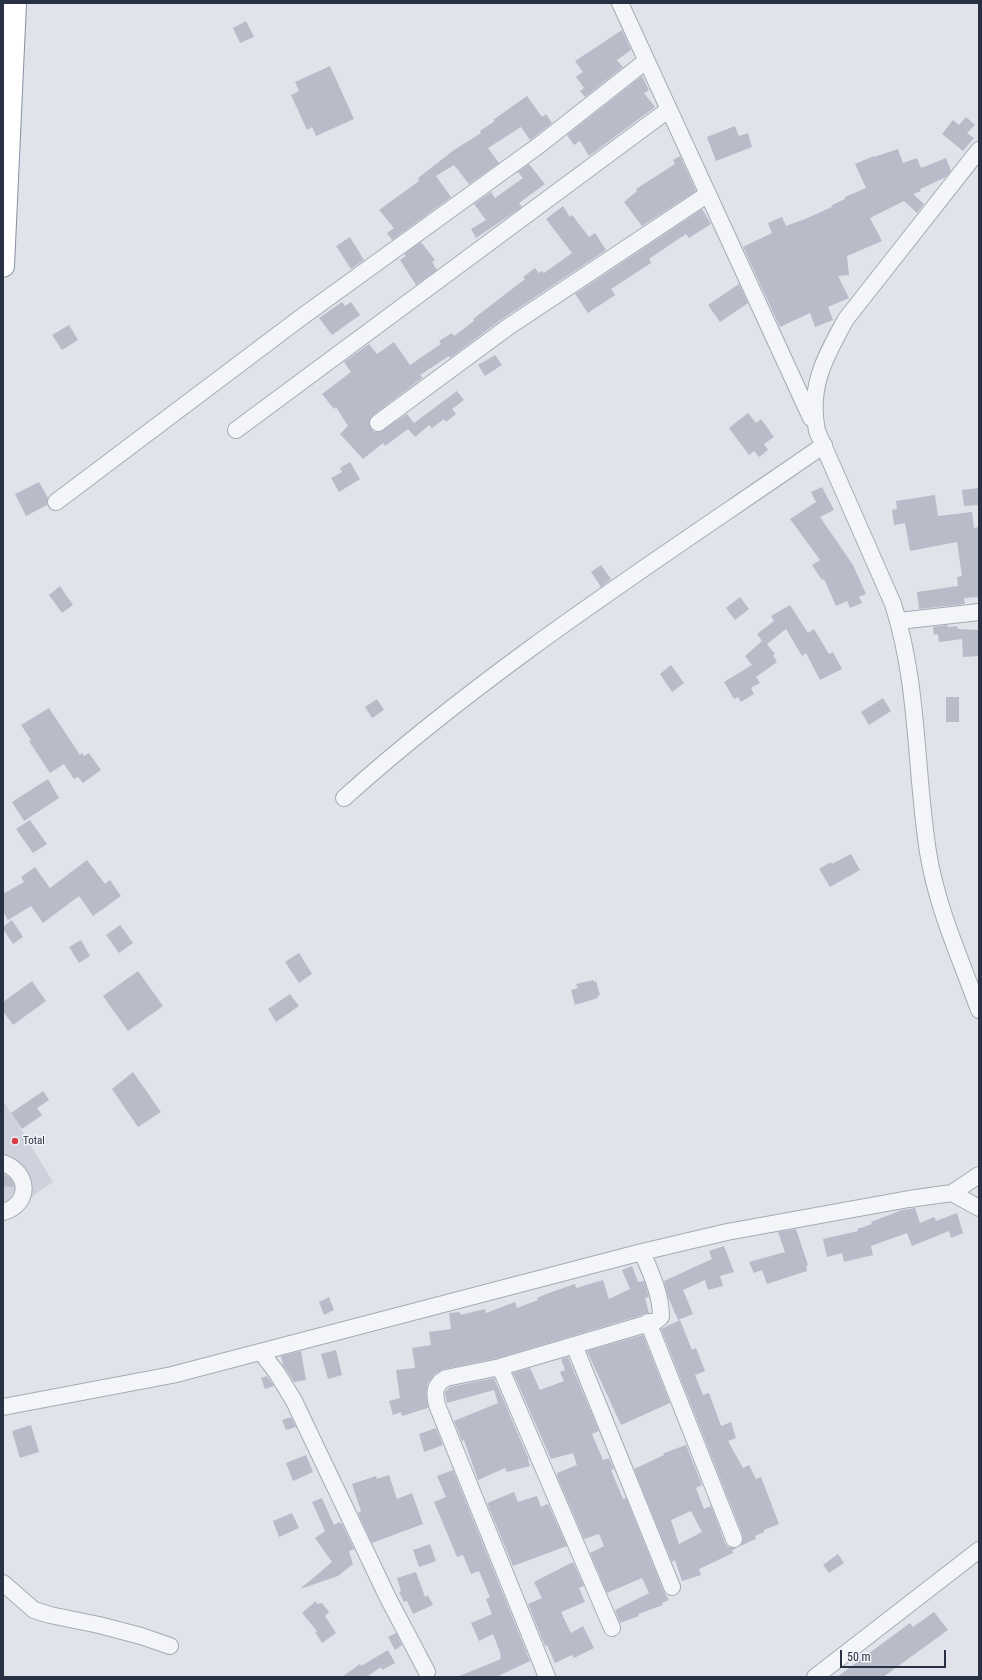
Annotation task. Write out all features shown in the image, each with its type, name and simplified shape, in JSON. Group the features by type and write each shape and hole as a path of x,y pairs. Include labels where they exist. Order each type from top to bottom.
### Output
{"highway":[{"path":"3,266 15,3"}],"street":[{"path":"620,3 824,446 893,604 899,621 912,690 928,850 933,880 945,922 979,1010"},
{"path":"56,502 296,321 538,146 646,61"},
{"path":"236,430 668,110"},
{"path":"817,431 813,404 815,391 829,349 846,319 979,150"},
{"path":"378,423 508,327 708,194"},
{"path":"344,798 439,716 517,658 824,446"},
{"path":"899,621 979,612"},
{"path":"3,1163 18,1171 24,1184 23,1195 18,1205 3,1212"},
{"path":"3,1407 172,1375 642,1252 728,1232 909,1199 952,1193 979,1175"},
{"path":"952,1193 979,1208"},
{"path":"547,1677 435,1397 436,1387 438,1382 446,1378 500,1367 656,1320 661,1317 656,1288 642,1252"},
{"path":"648,1322 734,1540"},
{"path":"574,1345 672,1586"},
{"path":"261,1352 277,1373 294,1401 388,1598 427,1672"},
{"path":"500,1367 612,1628"},
{"path":"815,1677 979,1550"},
{"path":"3,1583 34,1610 50,1616 99,1625 141,1636 170,1646"}],"shaded area":[{"name":"Total","path":"3,1100 53,1182 3,1217"}],"building":[{"path":"246,21 254,37 240,43 233,28"},
{"path":"622,30 631,50 617,60 623,67 585,97 580,91 584,88 576,77 583,72 575,61"},
{"path":"330,66 354,119 316,136 312,127 307,130 291,95 299,91 295,82"},
{"path":"642,76 649,90 644,93 655,107 589,156 580,141 574,145 567,135"},
{"path":"527,96 542,117 546,114 552,123 530,140 521,127 488,148 499,163 469,184 454,165 436,176 451,197 392,240 387,233 394,228 379,210 419,181 418,178 454,150 481,133 480,131 495,121 493,120"},
{"path":"966,117 975,125 967,133 974,138 963,151 942,134 953,120 959,125"},
{"path":"735,126 739,136 748,133 752,147 716,161 707,137"},
{"path":"898,149 903,163 917,158 921,168 946,158 951,171 946,177 920,189 921,191 913,194 924,204 917,213 904,201 870,218 882,241 847,256 849,275 838,276 849,298 828,307 833,320 815,327 810,313 780,327 743,247 772,233 768,223 782,217 786,226 832,207 832,205 845,199 845,197 866,188 855,164 874,156"},
{"path":"680,156 696,191 642,226 624,202 637,191 636,189 675,164 673,160"},
{"path":"529,164 545,184 519,203 522,207 476,238 471,229 486,220 474,204 491,192 495,198 523,178 518,172"},
{"path":"563,206 570,217 572,215 589,237 595,233 606,250 502,319 450,358 449,356 420,375 423,378 372,416 369,424 374,432 379,432 407,414 414,423 457,391 464,400 452,409 456,414 446,422 444,419 432,428 429,425 415,437 408,429 385,446 383,443 363,459 340,434 348,426 336,407 334,409 322,394 351,372 344,362 369,344 377,354 394,342 410,365 441,344 439,341 452,333 454,336 474,321 473,319 525,279 523,277 535,268 539,273 542,271 544,273 572,253 546,219"},
{"path":"702,209 711,224 689,238 686,234 649,259 651,263 611,289 615,295 588,313 575,294"},
{"path":"350,237 364,260 351,269 336,246"},
{"path":"421,242 435,260 432,262 437,270 416,285 400,260 406,256 404,254"},
{"path":"739,284 748,303 720,322 708,305"},
{"path":"342,302 345,306 351,302 360,315 332,335 319,318"},
{"path":"69,325 78,340 62,350 52,335"},
{"path":"495,355 502,365 485,376 478,365"},
{"path":"748,413 756,423 761,419 774,437 764,444 768,450 759,457 754,451 749,455 729,428"},
{"path":"350,462 360,479 339,492 331,478 342,472 340,468"},
{"path":"39,482 48,498 47,505 26,516 15,494"},
{"path":"822,487 834,510 820,517 853,565 866,594 859,597 862,603 850,608 847,601 836,606 824,579 822,580 812,565 820,560 790,519 816,502 811,492"},
{"path":"979,488 979,505 964,506 962,490"},
{"path":"935,495 938,516 972,512 974,528 979,527 979,597 964,598 965,604 919,609 917,592 958,586 957,577 962,576 957,542 910,551 905,523 894,525 892,510 897,509 896,501"},
{"path":"601,565 611,579 601,587 591,572"},
{"path":"60,586 73,605 62,613 49,595"},
{"path":"740,597 749,609 735,620 726,608"},
{"path":"790,605 808,633 814,629 829,654 833,652 842,669 820,680 806,653 802,656 786,629 767,644 775,654 773,655 777,662 756,677 760,683 751,688 754,694 741,702 738,697 734,699 724,682 752,665 745,656 762,641 757,634 774,621 771,616"},
{"path":"947,625 948,627 957,626 958,629 979,630 979,656 963,657 962,639 939,642 938,634 934,635 933,627"},
{"path":"671,665 684,683 672,692 660,674"},
{"path":"946,697 959,697 959,722 946,722"},
{"path":"883,698 891,711 869,725 861,712"},
{"path":"377,699 384,710 372,718 365,707"},
{"path":"49,708 80,755 82,753 84,756 89,753 101,770 83,783 78,777 74,779 64,764 50,773 29,741 31,740 21,725"},
{"path":"48,779 59,798 24,821 12,802"},
{"path":"30,820 47,844 33,853 16,829"},
{"path":"851,854 860,870 830,887 819,869 831,862 832,864"},
{"path":"87,860 105,884 110,880 121,896 93,916 79,896 43,923 31,906 8,920 3,911 3,894 24,882 21,877 35,867 50,888"},
{"path":"12,920 23,937 13,944 3,929 3,927"},
{"path":"120,925 133,943 119,953 106,935"},
{"path":"81,940 90,956 79,963 69,947"},
{"path":"299,953 312,974 299,983 285,962"},
{"path":"138,971 163,1006 128,1031 103,996"},
{"path":"593,980 594,982 596,981 600,995 597,996 598,998 575,1005 571,990 578,988 576,984"},
{"path":"32,981 46,1001 13,1025 3,1011 3,1002"},
{"path":"290,994 299,1006 276,1022 268,1009"},
{"path":"133,1072 161,1112 138,1127 112,1089"},
{"path":"43,1091 49,1100 37,1108 42,1115 22,1129 11,1113"},
{"path":"3,1174 11,1179 14,1187 3,1186"},
{"path":"915,1208 920,1223 934,1217 936,1221 957,1213 963,1233 951,1238 949,1231 912,1246 907,1233 871,1246 873,1255 844,1262 842,1253 827,1257 823,1239 858,1231 857,1229 872,1224 871,1222 902,1210"},
{"path":"796,1229 808,1265 806,1266 807,1271 767,1284 762,1270 754,1273 749,1262 785,1252 778,1232"},
{"path":"724,1246 734,1272 720,1276 723,1286 708,1290 705,1280 683,1290 693,1314 678,1320 668,1297 664,1281 712,1259 709,1251"},
{"path":"632,1266 638,1282 644,1281 649,1297 645,1298 649,1313 498,1358 444,1369 435,1374 428,1383 426,1393 428,1408 402,1416 401,1412 393,1415 389,1401 400,1398 396,1370 415,1368 412,1348 431,1345 429,1332 451,1329 449,1313 460,1312 460,1315 485,1309 486,1313 515,1302 517,1308 538,1300 537,1298 546,1294 575,1284 576,1288 603,1280 609,1299 630,1289 622,1270"},
{"path":"329,1297 334,1310 324,1315 319,1302"},
{"path":"680,1320 692,1350 696,1348 705,1371 695,1375 703,1395 709,1393 721,1426 731,1422 736,1438 728,1441 743,1468 749,1465 756,1479 761,1477 779,1524 764,1530 764,1532 755,1536 756,1539 738,1547 743,1541 743,1536 661,1329"},
{"path":"643,1335 670,1403 621,1425 587,1351"},
{"path":"336,1350 342,1375 328,1379 321,1354"},
{"path":"301,1351 306,1380 294,1382 283,1365 281,1356"},
{"path":"568,1357 599,1431 592,1434 603,1460 609,1458 614,1469 611,1470 623,1499 626,1498 663,1590 669,1600 662,1603 663,1605 638,1614 639,1616 620,1623 615,1610 649,1593 642,1578 607,1593 590,1553 604,1546 599,1534 584,1539 557,1476 557,1473 577,1465 573,1453 551,1459 513,1373 530,1368 540,1390 564,1381 560,1372 565,1370 561,1359"},
{"path":"267,1376 274,1386 265,1389 261,1378"},
{"path":"494,1378 529,1460 530,1466 507,1472 505,1468 478,1480 464,1440 462,1441 454,1421 498,1403 494,1390 447,1403 445,1392 450,1387"},
{"path":"291,1417 296,1427 286,1430 282,1420"},
{"path":"31,1425 39,1452 20,1458 12,1431"},
{"path":"436,1428 443,1445 424,1452 419,1434"},
{"path":"686,1445 702,1485 696,1488 704,1509 711,1506 725,1543 728,1547 737,1548 732,1550 733,1553 699,1569 701,1575 682,1581 675,1560 672,1562 634,1469 664,1455 664,1453","holes":["691,1511 702,1532 679,1544 671,1520"]},
{"path":"306,1455 313,1472 293,1481 286,1463"},
{"path":"453,1470 530,1661 496,1677 457,1677 501,1659 501,1655 493,1634 479,1641 471,1623 492,1614 486,1599 490,1597 479,1571 471,1574 463,1555 457,1557 434,1502 446,1497 437,1476"},
{"path":"389,1475 397,1499 412,1493 423,1524 372,1543 358,1513 361,1511 352,1484 376,1476 377,1479"},
{"path":"514,1492 518,1502 537,1496 541,1507 548,1504 567,1546 513,1566 487,1503"},
{"path":"322,1498 334,1525 339,1522 342,1524 354,1549 349,1551 353,1564 338,1576 300,1589 332,1562 315,1538 325,1531 312,1502"},
{"path":"292,1513 299,1528 279,1537 273,1521"},
{"path":"430,1544 436,1561 419,1567 413,1550"},
{"path":"838,1554 844,1563 829,1573 823,1565"},
{"path":"573,1562 584,1586 579,1588 585,1602 561,1612 571,1633 583,1626 594,1648 574,1658 572,1655 555,1663 547,1645 545,1646 528,1604 542,1598 534,1582"},
{"path":"416,1572 425,1597 428,1595 433,1605 413,1614 407,1601 404,1602 399,1592 401,1591 397,1578"},
{"path":"316,1601 317,1604 322,1603 329,1612 325,1616 336,1633 322,1643 315,1632 317,1631 302,1613"},
{"path":"934,1612 948,1630 883,1677 837,1677 910,1623 913,1627"},
{"path":"396,1633 402,1645 395,1650 388,1637"},
{"path":"388,1650 395,1663 382,1670 381,1667 368,1676 369,1677 342,1677 360,1664 361,1666"}],"place":[{"name":"Total","path":"15,1141"}]}
